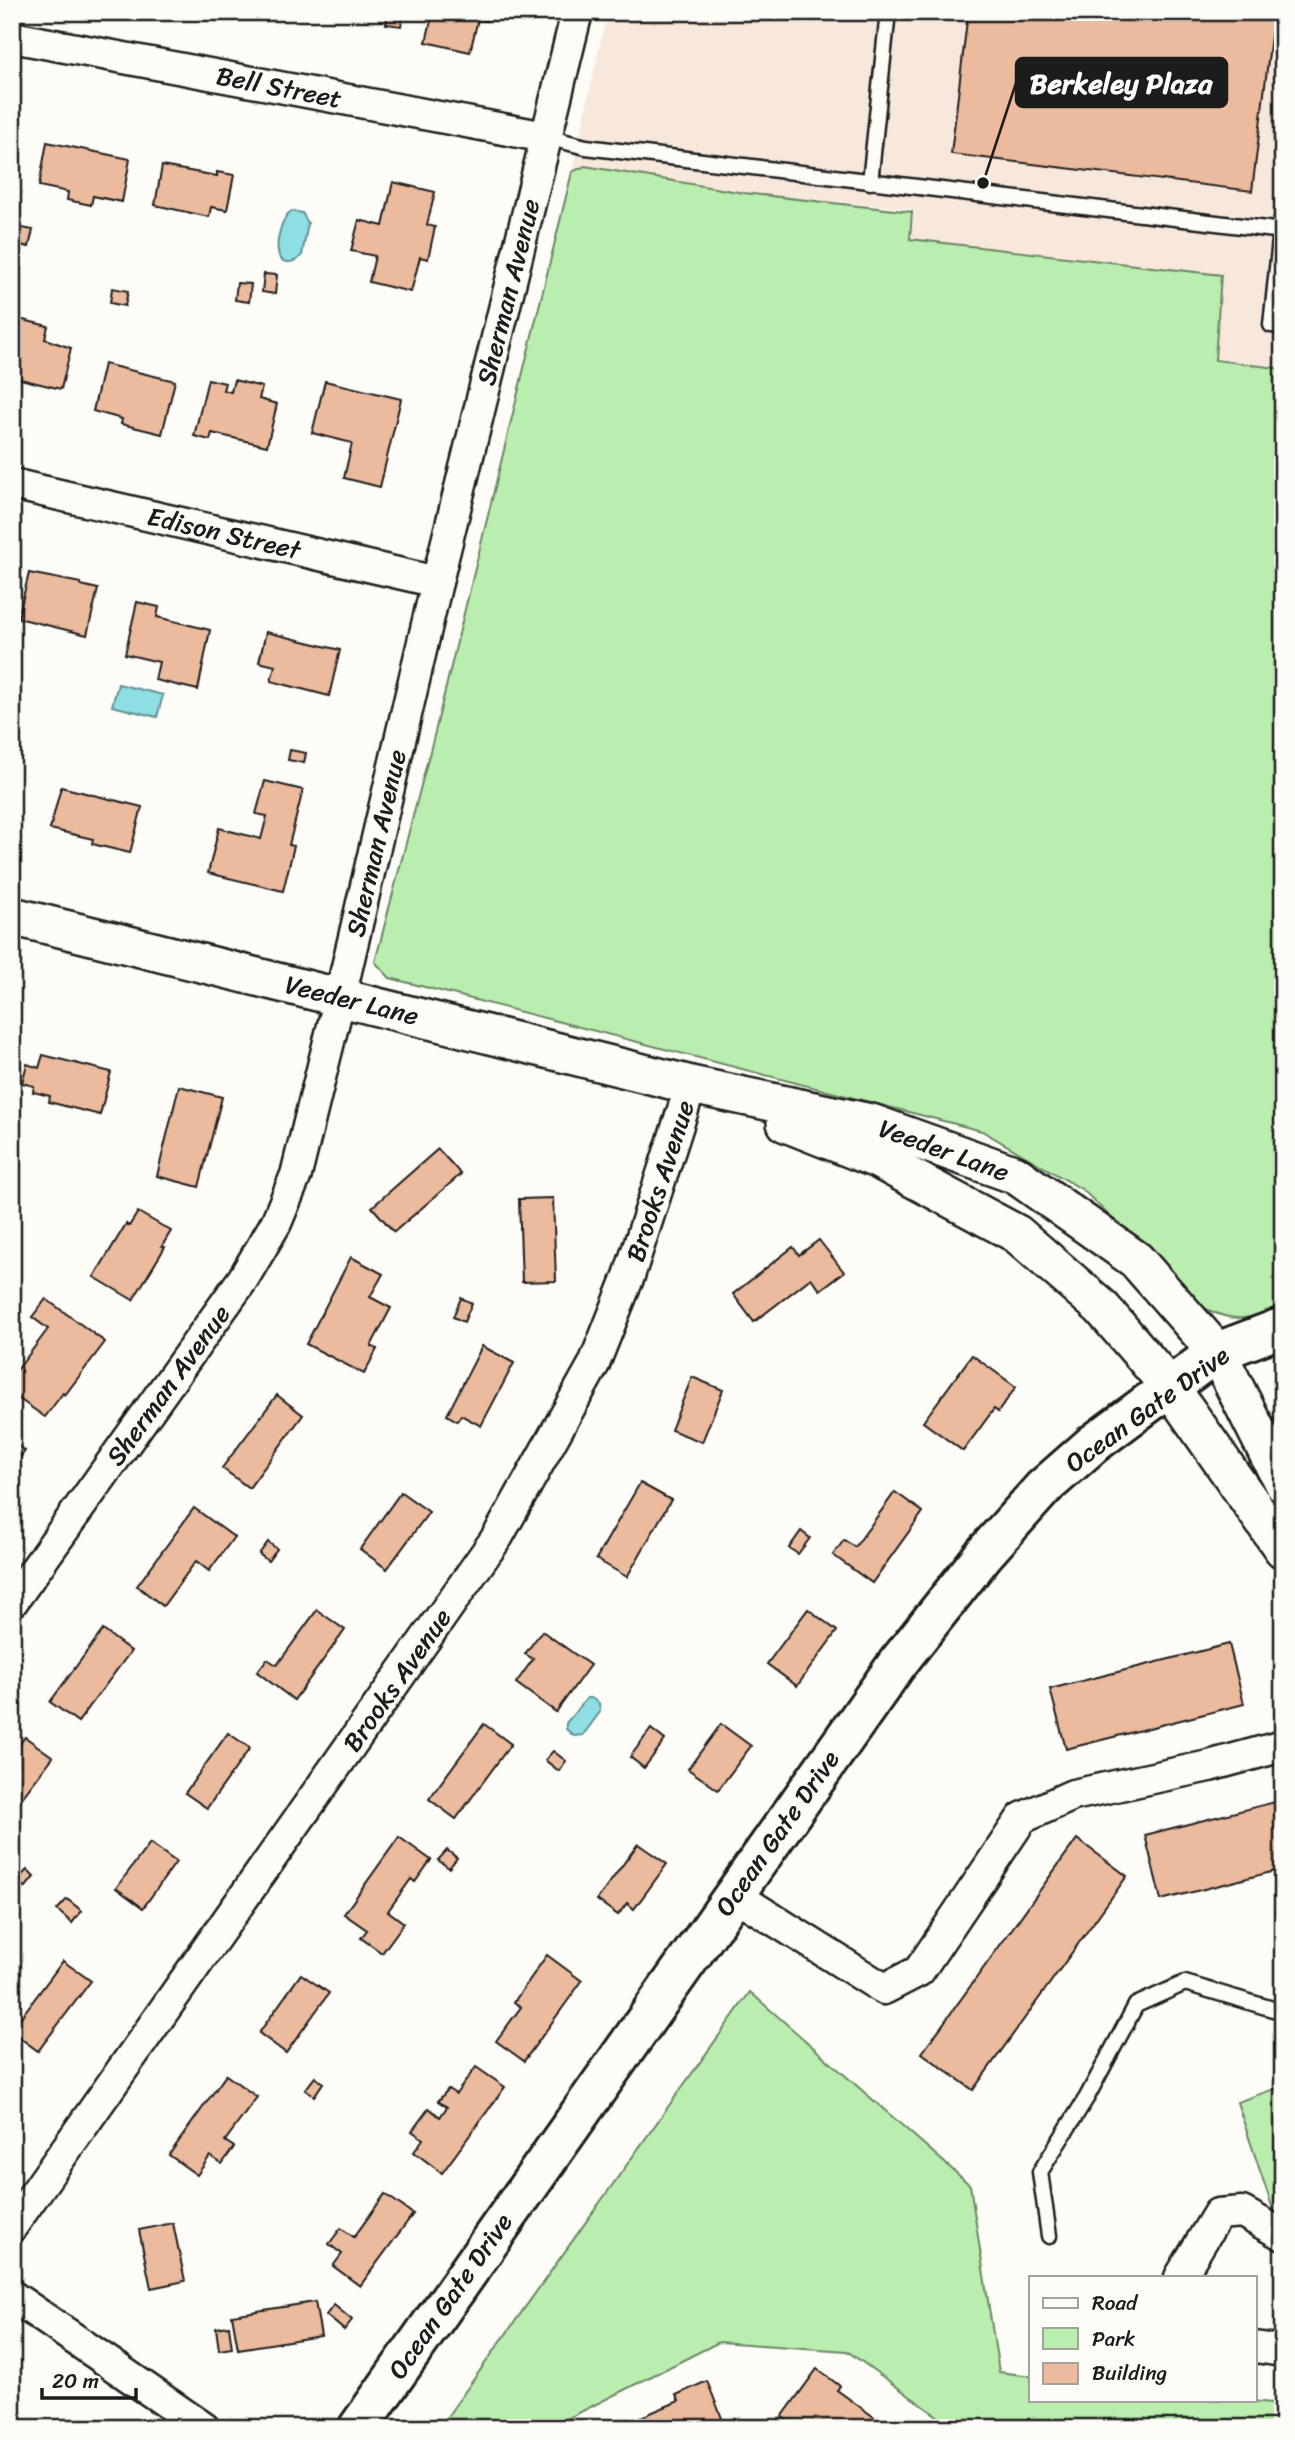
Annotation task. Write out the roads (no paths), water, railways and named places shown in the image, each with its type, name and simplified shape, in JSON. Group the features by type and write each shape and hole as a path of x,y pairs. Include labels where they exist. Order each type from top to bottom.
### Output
{"main road":[{"name":"Ocean Gate Drive","path":"358,2428 897,1664 984,1554 1043,1488 1093,1444 1217,1352 1283,1327"}],"street":[{"name":"Sherman Avenue","path":"12,1602 243,1279 276,1223 296,1175 437,582 577,12"},
{"name":"Bell Street","path":"12,37 546,137"},
{"name":"Edison Street","path":"12,484 437,582"},
{"name":"Veeder Lane","path":"12,916 691,1086 871,1124 1016,1175 1136,1260 1217,1352 1283,1483"},
{"name":"Veeder Lane","path":"691,1086 877,1159 1017,1234 1101,1307 1170,1387 1283,1549"},
{"name":"Brooks Avenue","path":"12,2226 498,1536 594,1364 629,1276 691,1086"},
{"path":"733,1894 884,1989 919,1971 1022,1818 1073,1795 1209,1766 1283,1746"},
{"path":"1181,2276 1218,2214 1242,2211 1283,2235"},
{"path":"12,2296 204,2428"},
{"path":"1256,2347 1283,2351"}],"lane":[{"path":"870,182 888,12"},
{"path":"546,137 586,147 1282,231"},
{"path":"1283,211 1271,325 1283,326"},
{"path":"1049,2236 1040,2172 1087,2097 1136,2005 1185,1983 1283,2012"}],"water":[{"path":"292,211 302,213 308,223 302,255 288,262 279,256 278,241 283,223"},
{"path":"118,684 163,695 157,717 112,706"},
{"path":"587,1698 599,1703 600,1712 583,1735 574,1736 566,1729 566,1723"}],"place":[{"name":"Berkeley Plaza","path":"983,183"}]}
